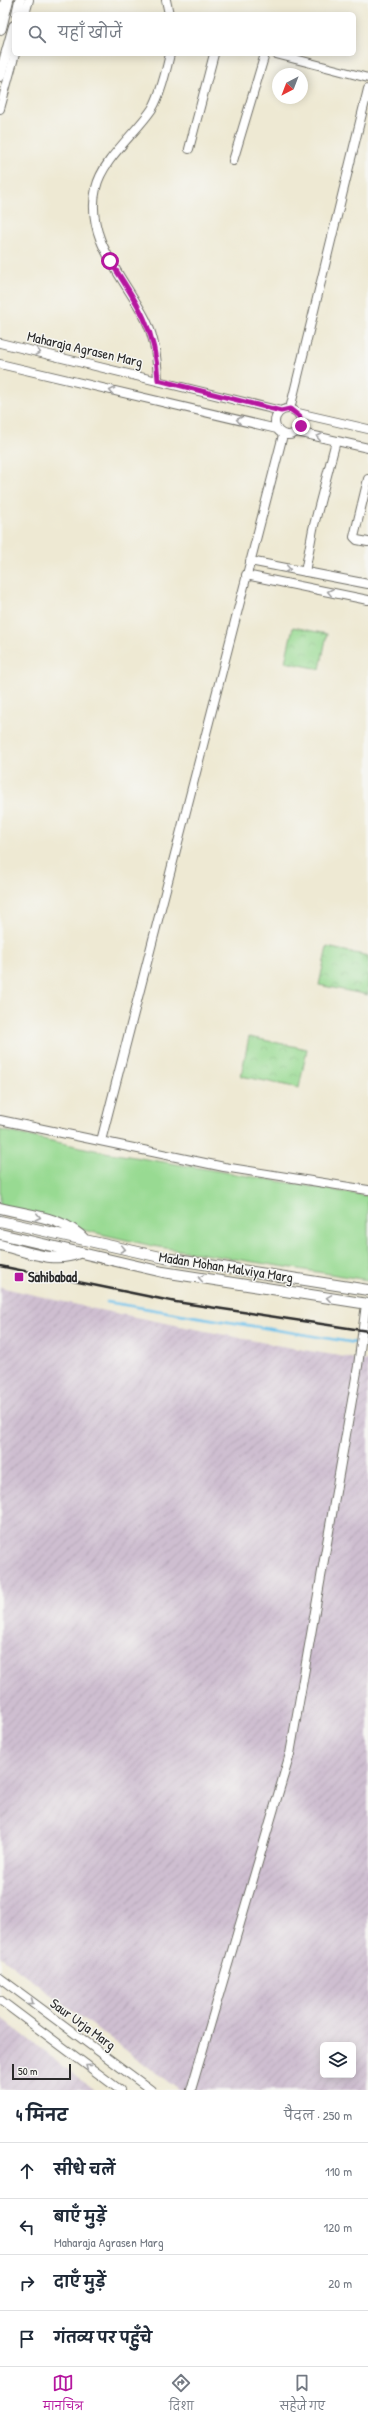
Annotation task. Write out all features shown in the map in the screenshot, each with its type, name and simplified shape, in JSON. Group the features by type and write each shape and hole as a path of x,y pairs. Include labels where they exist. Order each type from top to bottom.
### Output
{"highway":[{"path":"0,28 7,0"}],"main road":[{"path":"17,12 20,0"},
{"path":"0,76 12,33"},
{"path":"0,1208 60,1223 74,1229 85,1240"},
{"name":"Madan Mohan Malviya Marg","path":"0,1221 165,1258 368,1290"},
{"name":"Madan Mohan Malviya Marg","path":"0,1234 79,1254 163,1272 367,1304"},
{"path":"0,1245 51,1257 70,1257 79,1254"}],"street":[{"path":"26,12 29,0"},
{"path":"166,0 169,12"},
{"path":"0,109 13,56"},
{"path":"158,380 157,355 147,322 98,236 93,215 96,187 102,172 152,108 169,56"},
{"path":"189,148 213,56"},
{"path":"234,160 264,56"},
{"path":"284,56 368,78"},
{"path":"0,364 292,435 297,432 301,421 294,411 368,90"},
{"name":"Maharaja Agrasen Marg","path":"0,343 158,380 281,411"},
{"path":"101,1141 250,561 280,432 276,417 281,411 294,411 368,429"},
{"path":"297,432 368,448"},
{"path":"305,572 313,529 336,441"},
{"path":"368,479 365,504 354,537 356,540 368,542"},
{"path":"250,561 368,584"},
{"path":"246,575 368,600"},
{"path":"0,1120 224,1167 368,1190"},
{"path":"191,2090 290,1754 367,1304"},
{"name":"Saur Urja Marg","path":"0,1978 151,2090"},
{"path":"0,2000 120,2090"}],"shaded area":[{"path":"0,1287 95,1309 281,1346 368,1361 368,2090 179,2090 0,1956"},
{"path":"0,2017 94,2090 0,2090"}],"green space":[{"path":"293,627 327,634 320,669 285,662"},
{"path":"327,947 368,956 368,995 319,985"},
{"path":"249,1037 307,1049 299,1088 241,1076"},
{"path":"0,1130 104,1152 368,1196 368,1280 153,1246 0,1211"}],"waterway":[{"path":"107,1302 368,1345"}],"railway":[{"path":"0,1266 176,1302 368,1331"}],"place":[{"name":"Sahibabad","path":"19,1277"}],"route":[{"path":"110,261 130,291 147,322 157,355 158,380 281,411 285,409 294,410 300,417 301,426"}]}
